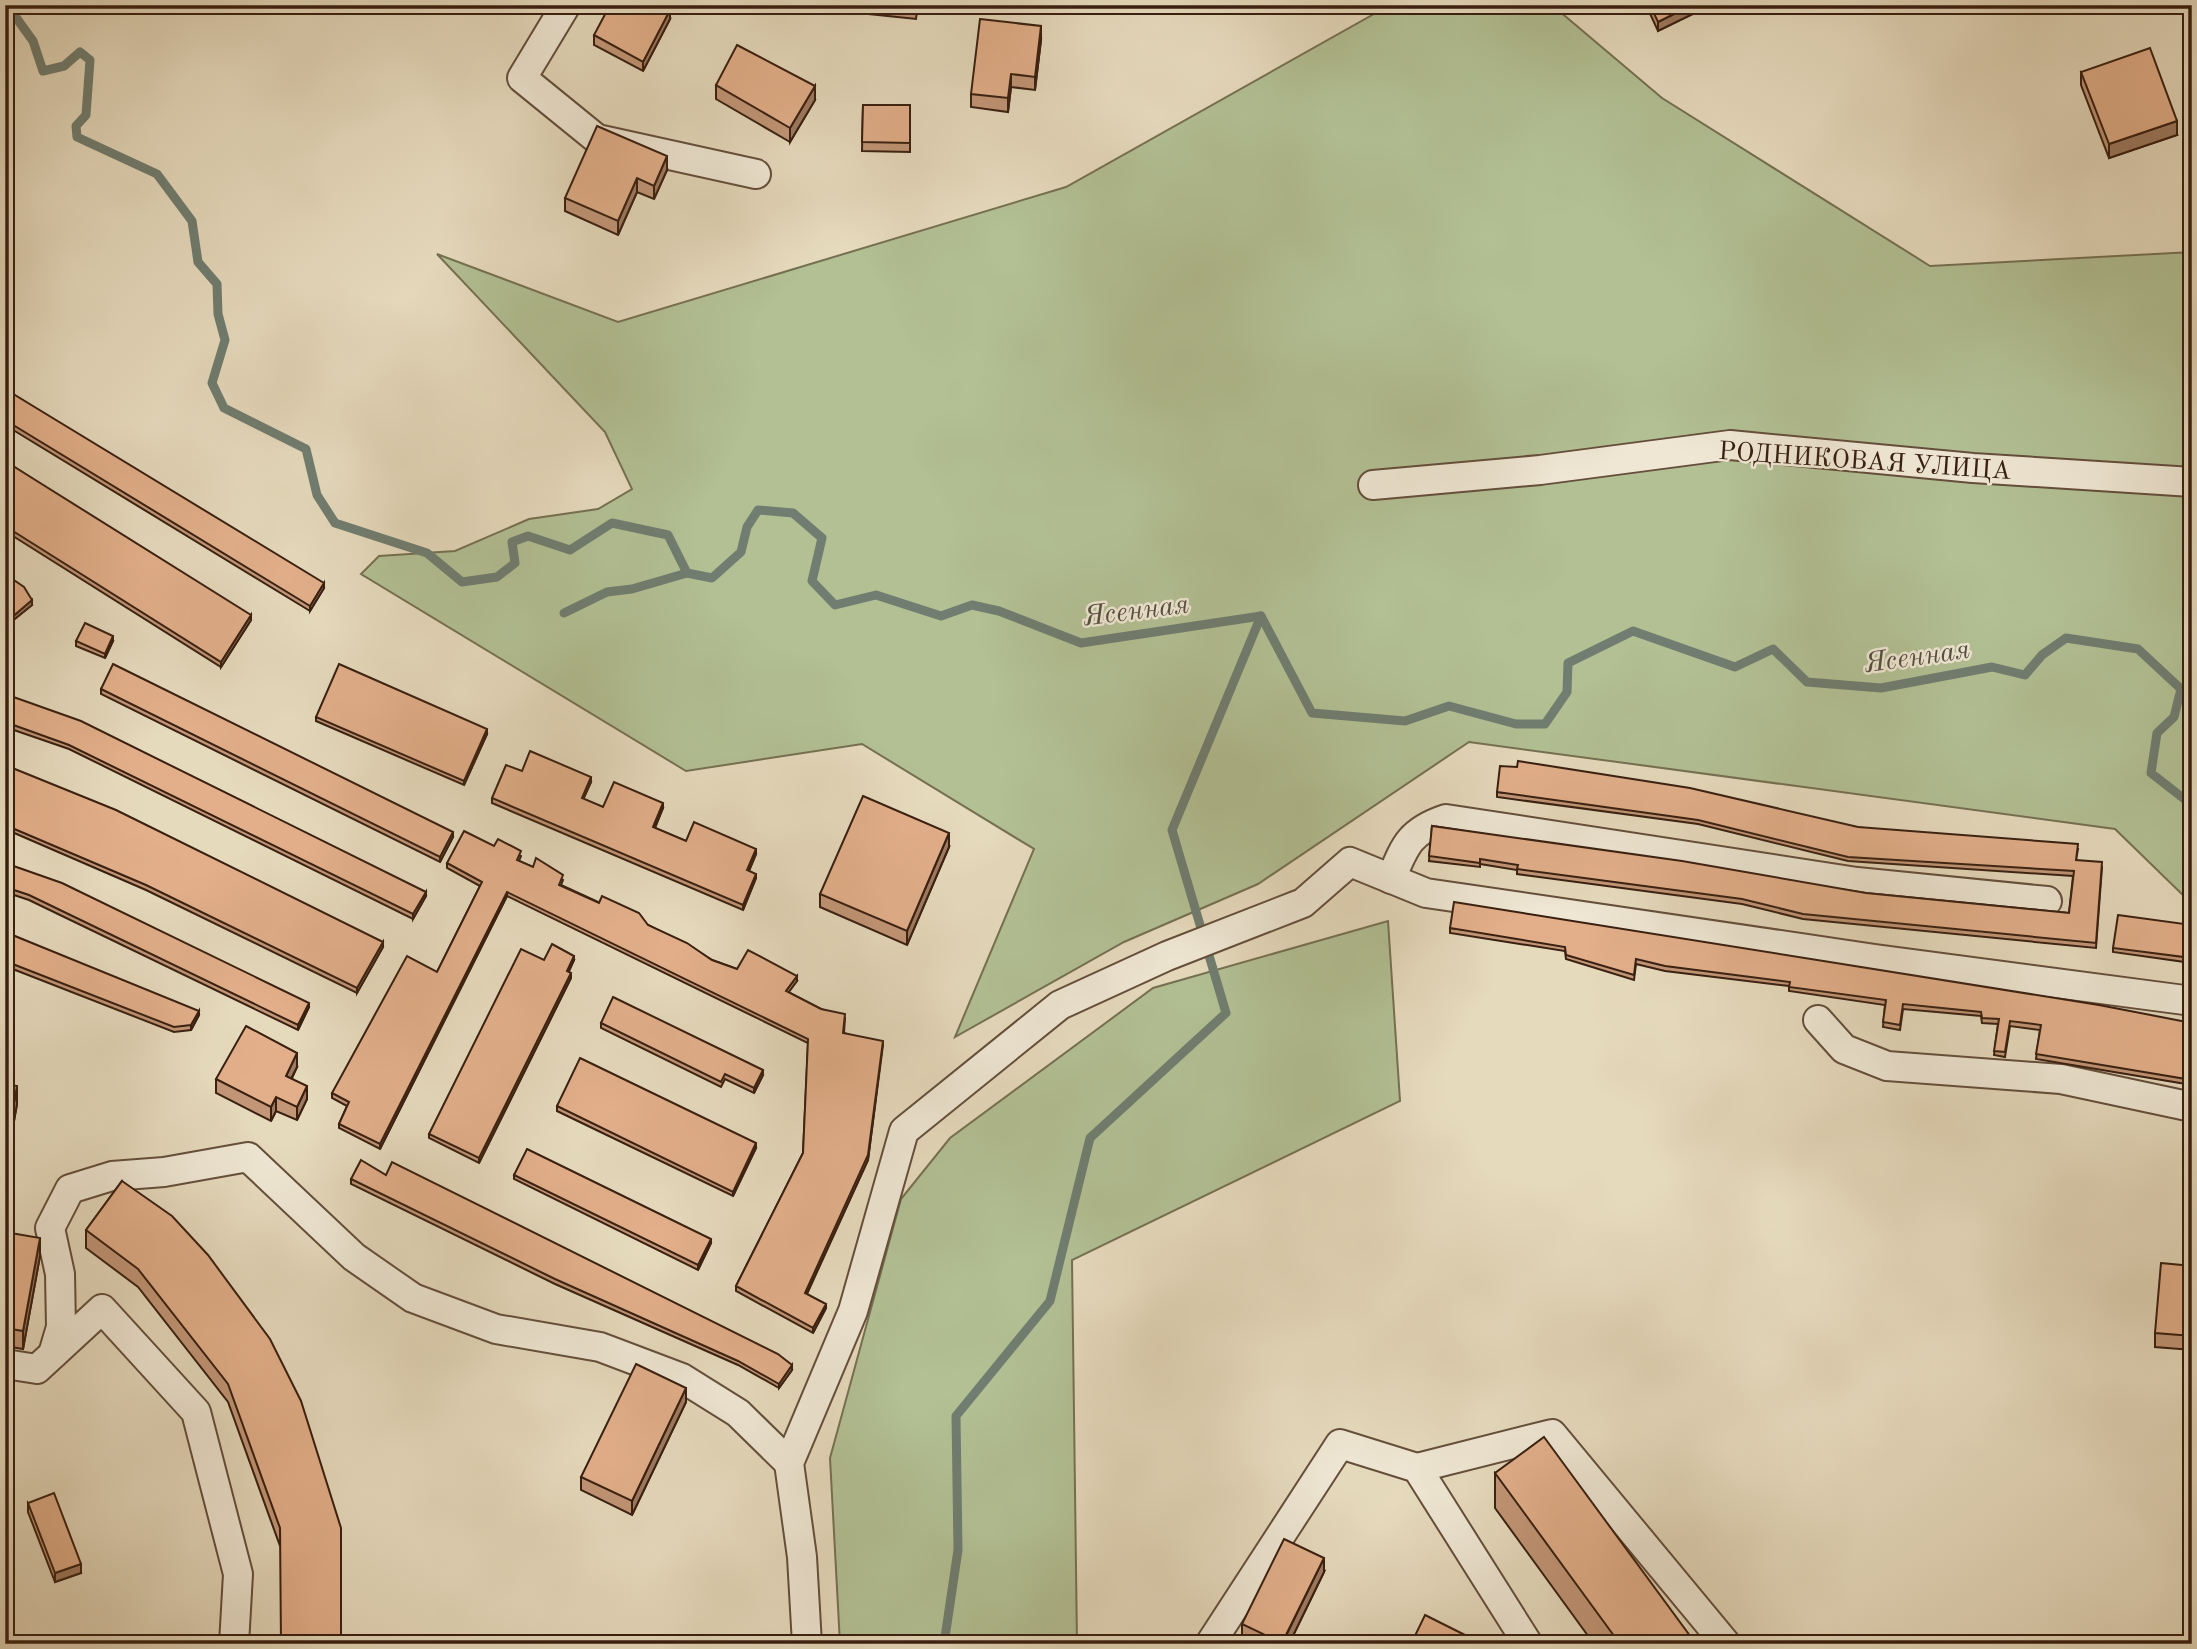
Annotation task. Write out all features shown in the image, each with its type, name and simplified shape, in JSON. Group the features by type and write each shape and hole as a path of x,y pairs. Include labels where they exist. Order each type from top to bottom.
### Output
{"street":[{"path":"566,5 522,78 597,139 756,174"},
{"name":"РОДНИКОВАЯ УЛИЦА","path":"1373,485 1540,470 1730,445 1973,468 2192,482"},
{"path":"1391,879 1404,847 1423,827 1446,819 1857,883 2047,901"},
{"path":"807,1644 802,1557 789,1463 853,1311 904,1131 1060,1004 1303,902 1350,862 1426,893 1875,959 2192,1001"},
{"path":"1818,1020 1844,1049 1887,1066 2061,1079 2192,1107"},
{"path":"53,1354 61,1328 60,1275 50,1228 70,1189 112,1176 164,1172 248,1157 354,1257 413,1298 496,1329 600,1348 682,1378 737,1413 789,1463"},
{"path":"5,1364 37,1368 102,1309 196,1412 238,1574 234,1644"},
{"path":"1210,1644 1340,1444 1417,1468 1552,1434 1726,1644"},
{"path":"1417,1468 1528,1644"}],"green space":[{"path":"1390,5 1552,5 1662,98 1930,266 2192,252 2192,904 2115,829 1469,742 1258,884 1124,942 955,1037 1034,849 862,744 686,771 361,574 379,556 455,551 529,519 598,509 632,489 605,432 437,254 618,322 1066,187"},
{"path":"1388,921 1400,1101 1072,1260 1077,1644 840,1644 830,1458 901,1199 950,1138 1153,988"}],"building":[{"path":"610,5 663,5 670,10 643,62 594,35"},
{"path":"875,5 917,5 916,10"},
{"path":"1650,5 1692,5 1658,22"},
{"path":"980,19 1041,26 1035,77 1011,74 1008,98 971,94"},
{"path":"737,45 815,86 790,128 716,85"},
{"path":"2150,48 2177,121 2109,144 2081,72"},
{"path":"863,105 910,105 910,143 862,142"},
{"path":"597,126 667,156 654,186 637,178 618,221 565,198"},
{"path":"5,389 324,583 310,606 5,420"},
{"path":"5,461 251,615 221,662 5,526"},
{"path":"5,574 24,587 32,600 11,618 5,614"},
{"path":"85,623 113,636 105,654 76,641"},
{"path":"113,664 453,832 440,857 101,689"},
{"path":"339,664 487,729 464,781 316,717"},
{"path":"5,694 81,721 426,892 413,914 69,745 5,722"},
{"path":"530,751 591,777 582,798 603,807 614,782 663,803 653,827 686,841 694,822 756,849 747,870 756,874 743,905 492,798 506,765 522,771"},
{"path":"1518,761 1690,788 1858,827 2078,844 2076,860 2102,862 2096,943 1803,914 1742,899 1517,869 1518,865 1480,859 1480,863 1429,856 1432,826 1682,861 1866,893 2069,913 2074,871 1848,857 1698,820 1497,792 1500,766 1517,767"},
{"path":"5,765 116,810 383,942 357,988 146,885 5,825"},
{"path":"863,796 949,833 907,931 820,894"},
{"path":"464,831 494,846 498,839 521,851 517,860 533,867 536,858 563,875 559,885 599,903 602,896 639,913 648,925 687,943 712,960 737,969 748,950 797,976 786,991 821,1009 845,1014 843,1033 883,1041 868,1155 805,1293 826,1304 813,1328 736,1286 803,1153 808,1039 507,892 380,1144 339,1124 349,1102 332,1093 407,956 437,972 482,882 447,863"},
{"path":"5,863 62,883 309,1003 298,1025 29,895 5,887"},
{"path":"1454,902 2099,1005 2192,1023 2192,1080 2036,1054 2041,1025 2010,1021 2005,1052 1994,1051 1999,1019 1982,1018 1981,1012 1903,1004 1900,1025 1883,1022 1886,1000 1789,987 1790,982 1665,966 1636,959 1634,975 1566,955 1565,947 1450,928"},
{"path":"2118,915 2192,925 2192,958 2113,948"},
{"path":"5,932 199,1011 191,1025 174,1027 5,961"},
{"path":"552,944 574,956 567,971 571,973 479,1158 429,1134 521,949 544,960"},
{"path":"613,997 763,1070 754,1088 725,1074 721,1082 601,1023"},
{"path":"246,1026 297,1053 286,1076 307,1086 297,1107 276,1097 271,1107 216,1079"},
{"path":"580,1058 756,1143 733,1192 557,1106"},
{"path":"5,1084 17,1086 7,1143 5,1143"},
{"path":"527,1149 711,1239 698,1265 514,1175"},
{"path":"361,1160 386,1175 392,1162 778,1354 792,1365 779,1384 738,1361 555,1279 351,1179"},
{"path":"122,1181 172,1216 208,1255 270,1339 301,1401 341,1528 341,1644 281,1644 280,1528 228,1384 138,1269 86,1230"},
{"path":"5,1232 40,1238 23,1331 5,1328"},
{"path":"2161,1263 2192,1266 2192,1336 2155,1333"},
{"path":"636,1364 686,1388 632,1501 581,1477"},
{"path":"1544,1437 1696,1644 1620,1644 1495,1473"},
{"path":"54,1493 81,1564 55,1573 28,1503"},
{"path":"1284,1539 1324,1558 1282,1643 1242,1624"},
{"path":"1425,1615 1483,1644 1411,1644"}],"waterway":[{"name":"Ясенная","path":"7,5 33,41 43,71 64,66 80,52 90,60 86,115 76,126 77,137 157,174 192,221 198,262 217,284 218,314 225,340 212,383 224,408 306,449 317,495 335,523 427,553 462,582 497,577 515,563 512,542 528,536 570,550 612,523 668,535 687,573 712,578 741,552 747,527 758,510 793,513 822,538 812,581 835,605 876,595 941,616 972,605 999,611 1081,643 1261,616 1312,713 1405,721 1449,706 1516,724 1545,724 1567,692 1568,663 1633,631 1735,667 1773,649 1807,682 1881,688 1992,667 2025,675 2042,655 2066,638 2138,649 2181,689 2174,717 2157,733 2151,773 2192,805"},
{"path":"564,613 607,592 632,589 687,573"},
{"path":"944,1644 958,1550 956,1416 1050,1301 1090,1138 1226,1013 1172,830 1261,616"}]}
